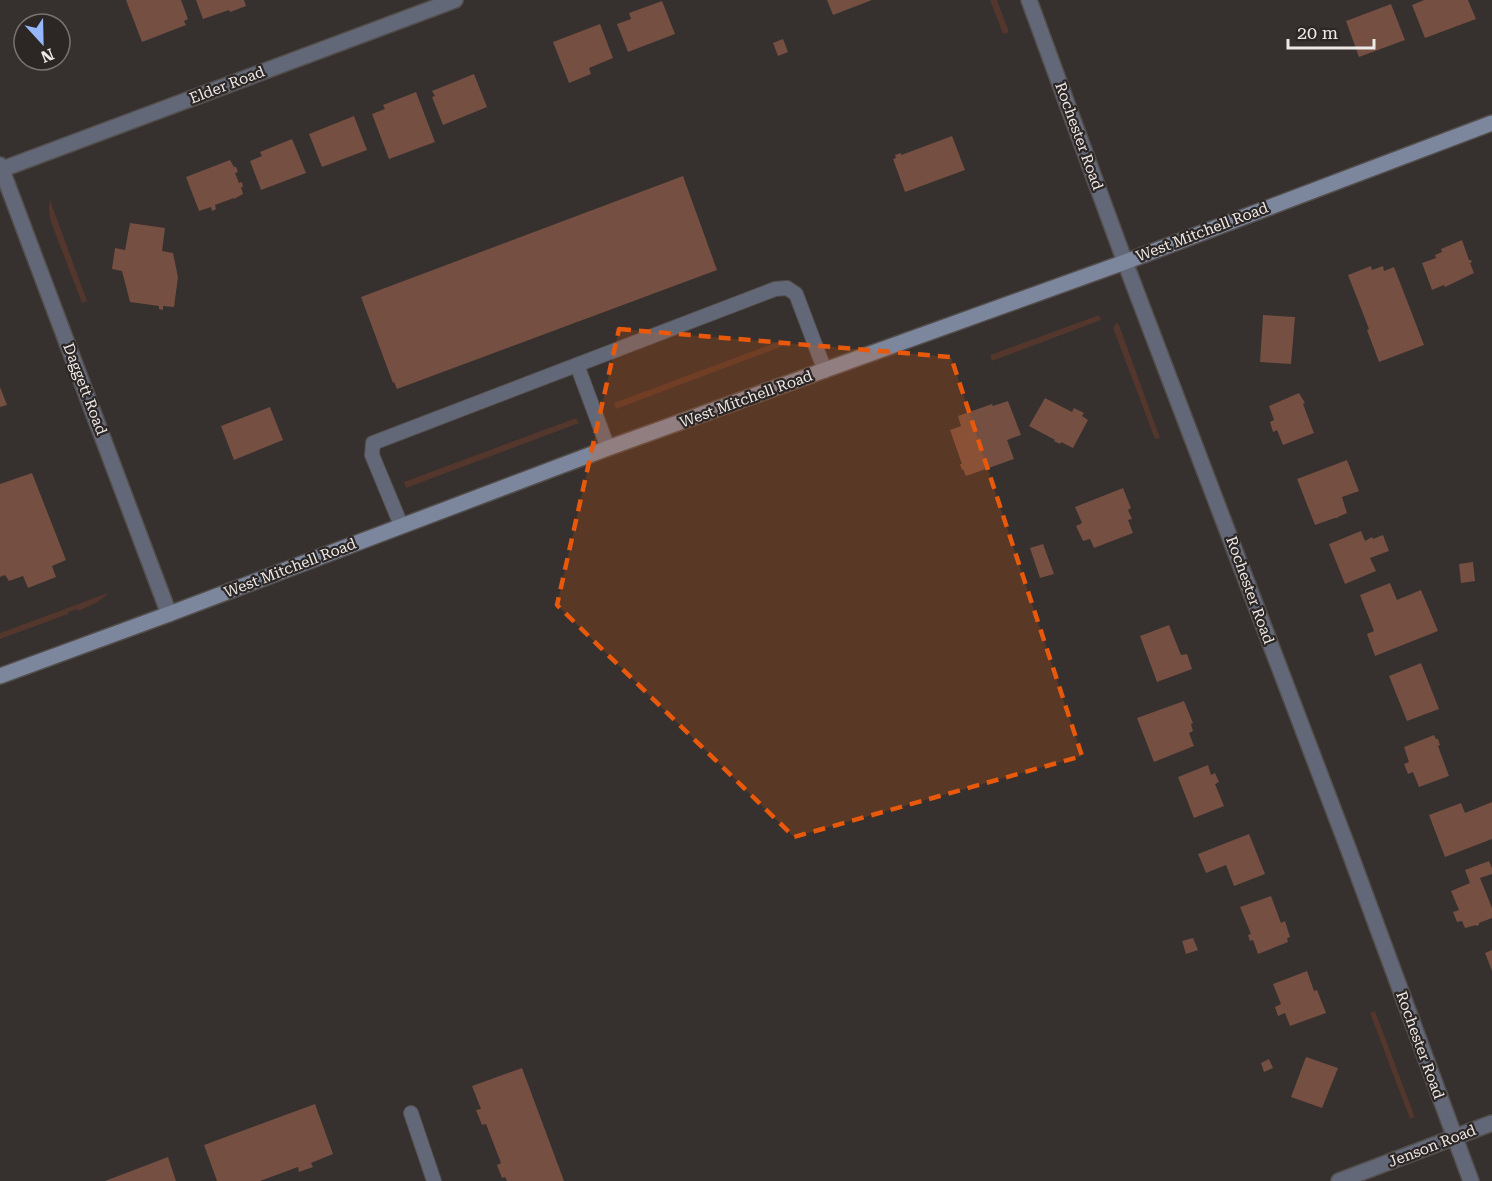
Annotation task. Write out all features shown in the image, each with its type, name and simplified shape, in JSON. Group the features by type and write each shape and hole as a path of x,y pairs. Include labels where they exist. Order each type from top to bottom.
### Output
{"main road":[{"name":"West Mitchell Road","path":"0,676 608,448 1125,262 1492,123"}],"street":[{"name":"Elder Road","path":"1,168 455,0"},
{"name":"Rochester Road","path":"1029,0 1125,262 1348,848 1471,1181"},
{"name":"Daggett Road","path":"1,168 169,614"},
{"name":"Jenson Road","path":"1339,1181 1492,1123"}],"lane":[{"path":"401,525 372,454 373,443 774,289 787,288 796,294 825,370"},
{"path":"577,365 608,448"},
{"path":"411,1113 434,1181"}],"highlighted area":[{"path":"619,329 951,357 1082,756 794,837 557,605"}],"shaded area":[{"path":"990,0 997,0 1009,32 1003,34"},
{"path":"50,200 87,301 82,303 51,222"},
{"path":"1099,315 1101,320 992,361 990,355"},
{"path":"1117,322 1160,438 1155,439 1113,328"},
{"path":"783,340 786,345 616,409 614,403"},
{"path":"576,418 579,423 406,488 404,482"},
{"path":"108,593 97,602 78,611 77,609 68,612 68,614 0,639 0,633"},
{"path":"1375,1011 1415,1117 1410,1119 1370,1013"}],"building":[{"path":"126,0 181,0 188,19 184,21 186,25 142,42"},
{"path":"196,0 244,0 246,6 203,19"},
{"path":"827,0 872,0 833,15"},
{"path":"1424,0 1468,0 1476,19 1425,38 1412,5"},
{"path":"662,1 675,34 628,52 617,24 631,19 629,13"},
{"path":"1391,4 1405,40 1359,57 1346,21"},
{"path":"600,24 613,58 589,68 591,74 569,83 553,42"},
{"path":"783,39 788,52 778,56 773,43"},
{"path":"474,74 487,107 443,125 432,97 435,96 432,91"},
{"path":"416,92 435,142 389,159 372,114 385,109 383,105"},
{"path":"354,116 367,150 322,167 309,134"},
{"path":"952,136 965,170 905,192 893,159 896,158 895,155 904,154"},
{"path":"292,139 306,173 261,190 250,161 262,156 260,152"},
{"path":"230,160 238,172 235,173 239,183 242,182 243,194 215,205 216,209 212,211 211,207 199,211 186,177"},
{"path":"683,176 717,270 397,389 361,297"},
{"path":"130,223 165,228 162,251 173,253 178,277 174,307 163,306 163,310 159,309 159,306 130,302 122,271 112,269 115,248 125,250"},
{"path":"1462,240 1469,260 1472,262 1470,263 1474,273 1445,287 1444,285 1432,290 1422,263 1436,258 1435,255 1442,252 1441,249"},
{"path":"1371,266 1372,270 1383,266 1384,271 1394,267 1424,345 1379,362 1348,275"},
{"path":"1263,315 1295,317 1291,364 1260,362"},
{"path":"0,387 7,405 0,407"},
{"path":"1299,393 1305,403 1303,404 1314,433 1283,445 1277,430 1273,432 1270,422 1274,420 1269,406"},
{"path":"1045,398 1072,412 1074,408 1084,413 1082,416 1088,420 1073,448 1054,441 1029,426"},
{"path":"1008,401 1021,435 1007,440 1014,459 966,476 962,470 950,430 961,426 958,416"},
{"path":"270,407 283,440 234,460 221,426"},
{"path":"1347,460 1359,491 1342,497 1347,513 1315,525 1297,479"},
{"path":"32,473 66,560 52,566 56,577 28,588 23,576 9,581 5,575 0,577 0,484"},
{"path":"1123,488 1131,508 1128,510 1132,519 1128,520 1133,533 1094,548 1090,539 1083,541 1076,526 1082,523 1075,507"},
{"path":"1361,531 1365,541 1383,535 1389,551 1370,558 1376,571 1345,584 1329,544"},
{"path":"1043,544 1054,574 1040,578 1030,548"},
{"path":"1473,562 1475,581 1461,583 1459,564"},
{"path":"1390,583 1397,600 1421,590 1438,631 1375,656 1367,634 1374,631 1360,595"},
{"path":"1169,625 1181,655 1187,654 1192,669 1157,682 1140,636"},
{"path":"1421,663 1439,709 1407,721 1389,676"},
{"path":"1184,701 1193,723 1191,724 1193,731 1189,733 1194,746 1154,762 1137,718"},
{"path":"1434,735 1438,739 1440,745 1438,746 1449,776 1419,787 1413,772 1408,774 1404,764 1409,762 1404,747"},
{"path":"1208,765 1211,775 1215,773 1219,782 1215,784 1224,806 1194,818 1178,777"},
{"path":"1492,802 1492,839 1445,857 1429,815 1461,803 1465,813"},
{"path":"1249,834 1265,874 1234,886 1226,865 1206,873 1198,854"},
{"path":"1489,861 1492,874 1480,878 1492,908 1492,918 1479,925 1465,928 1462,921 1457,922 1453,912 1459,910 1451,891 1470,883 1465,870"},
{"path":"1271,896 1281,923 1285,921 1290,937 1287,938 1288,942 1258,954 1253,940 1250,941 1248,935 1251,934 1240,907"},
{"path":"1193,938 1198,950 1186,954 1182,941"},
{"path":"1492,950 1492,971 1485,953"},
{"path":"1307,971 1314,991 1317,990 1326,1013 1290,1026 1285,1013 1278,1016 1275,1007 1281,1004 1273,984"},
{"path":"1306,1057 1338,1068 1322,1108 1291,1097"},
{"path":"1269,1059 1273,1068 1264,1072 1261,1063"},
{"path":"522,1068 564,1181 507,1181 505,1177 502,1178 497,1165 501,1163 486,1124 482,1125 476,1110 481,1109 472,1086"},
{"path":"315,1104 333,1154 311,1163 313,1167 299,1172 298,1167 260,1181 217,1181 204,1145"},
{"path":"168,1157 176,1181 105,1181"}]}
